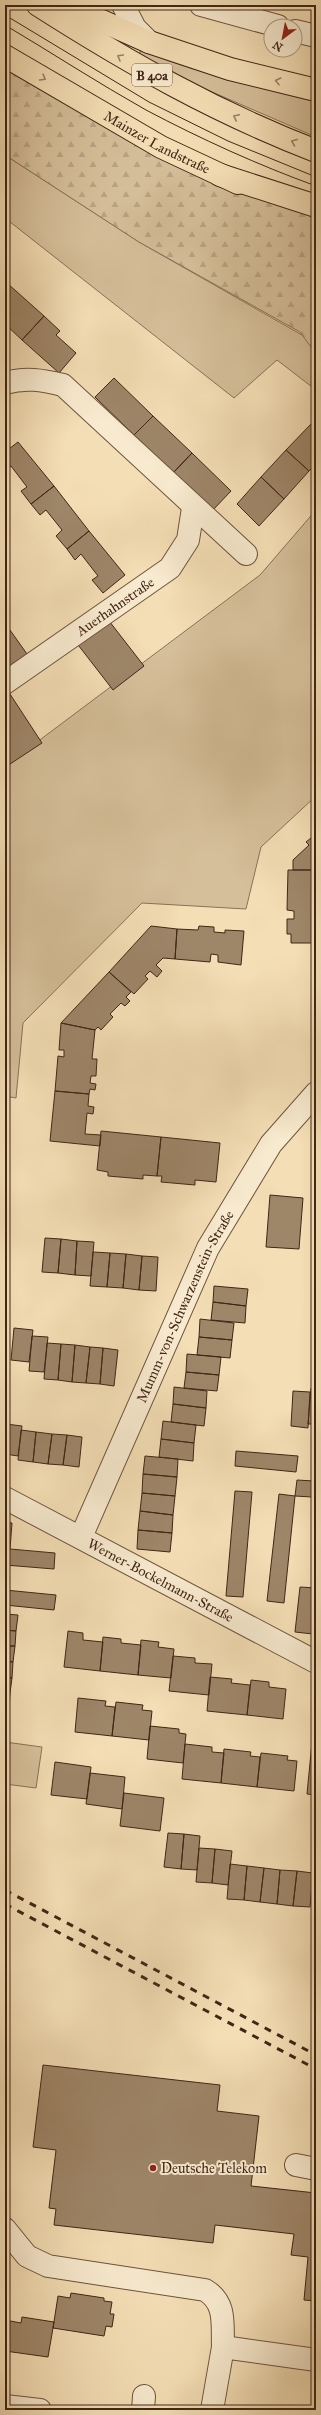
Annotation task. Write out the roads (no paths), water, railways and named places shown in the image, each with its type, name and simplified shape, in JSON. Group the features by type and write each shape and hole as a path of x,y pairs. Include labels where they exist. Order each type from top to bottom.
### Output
{"main road":[{"name":"B 40a","path":"38,5 119,57 196,98 271,134 316,150"},
{"path":"66,5 149,42 230,69 316,90"},
{"name":"Mainzer Landstraße","path":"5,56 161,147 220,175 316,217"},
{"path":"220,175 316,206"}],"street":[{"path":"123,5 136,28 149,42"},
{"path":"201,5 263,22"},
{"path":"303,33 316,36"},
{"path":"5,383 20,379 40,379 63,385 193,508 246,554"},
{"name":"Auerhahnstraße","path":"5,683 170,568 188,540 193,508"},
{"name":"Mumm-von-Schwarzenstein-Straße","path":"81,1537 208,1248 271,1144 316,1093"},
{"name":"Werner-Bockelmann-Straße","path":"5,1498 316,1662"},
{"path":"5,2229 27,2256 48,2266 206,2290 214,2295 220,2304 223,2347 212,2410"},
{"path":"223,2347 316,2360"},
{"path":"5,2406 40,2410"}],"tram line":[{"path":"5,15 149,102 228,141 316,177"},
{"path":"5,25 110,89 167,121 251,160 316,186"}],"railway":[{"path":"5,1890 316,2055"},
{"path":"5,1904 316,2069"}],"place":[{"name":"Deutsche Telekom","path":"153,2168"}]}
